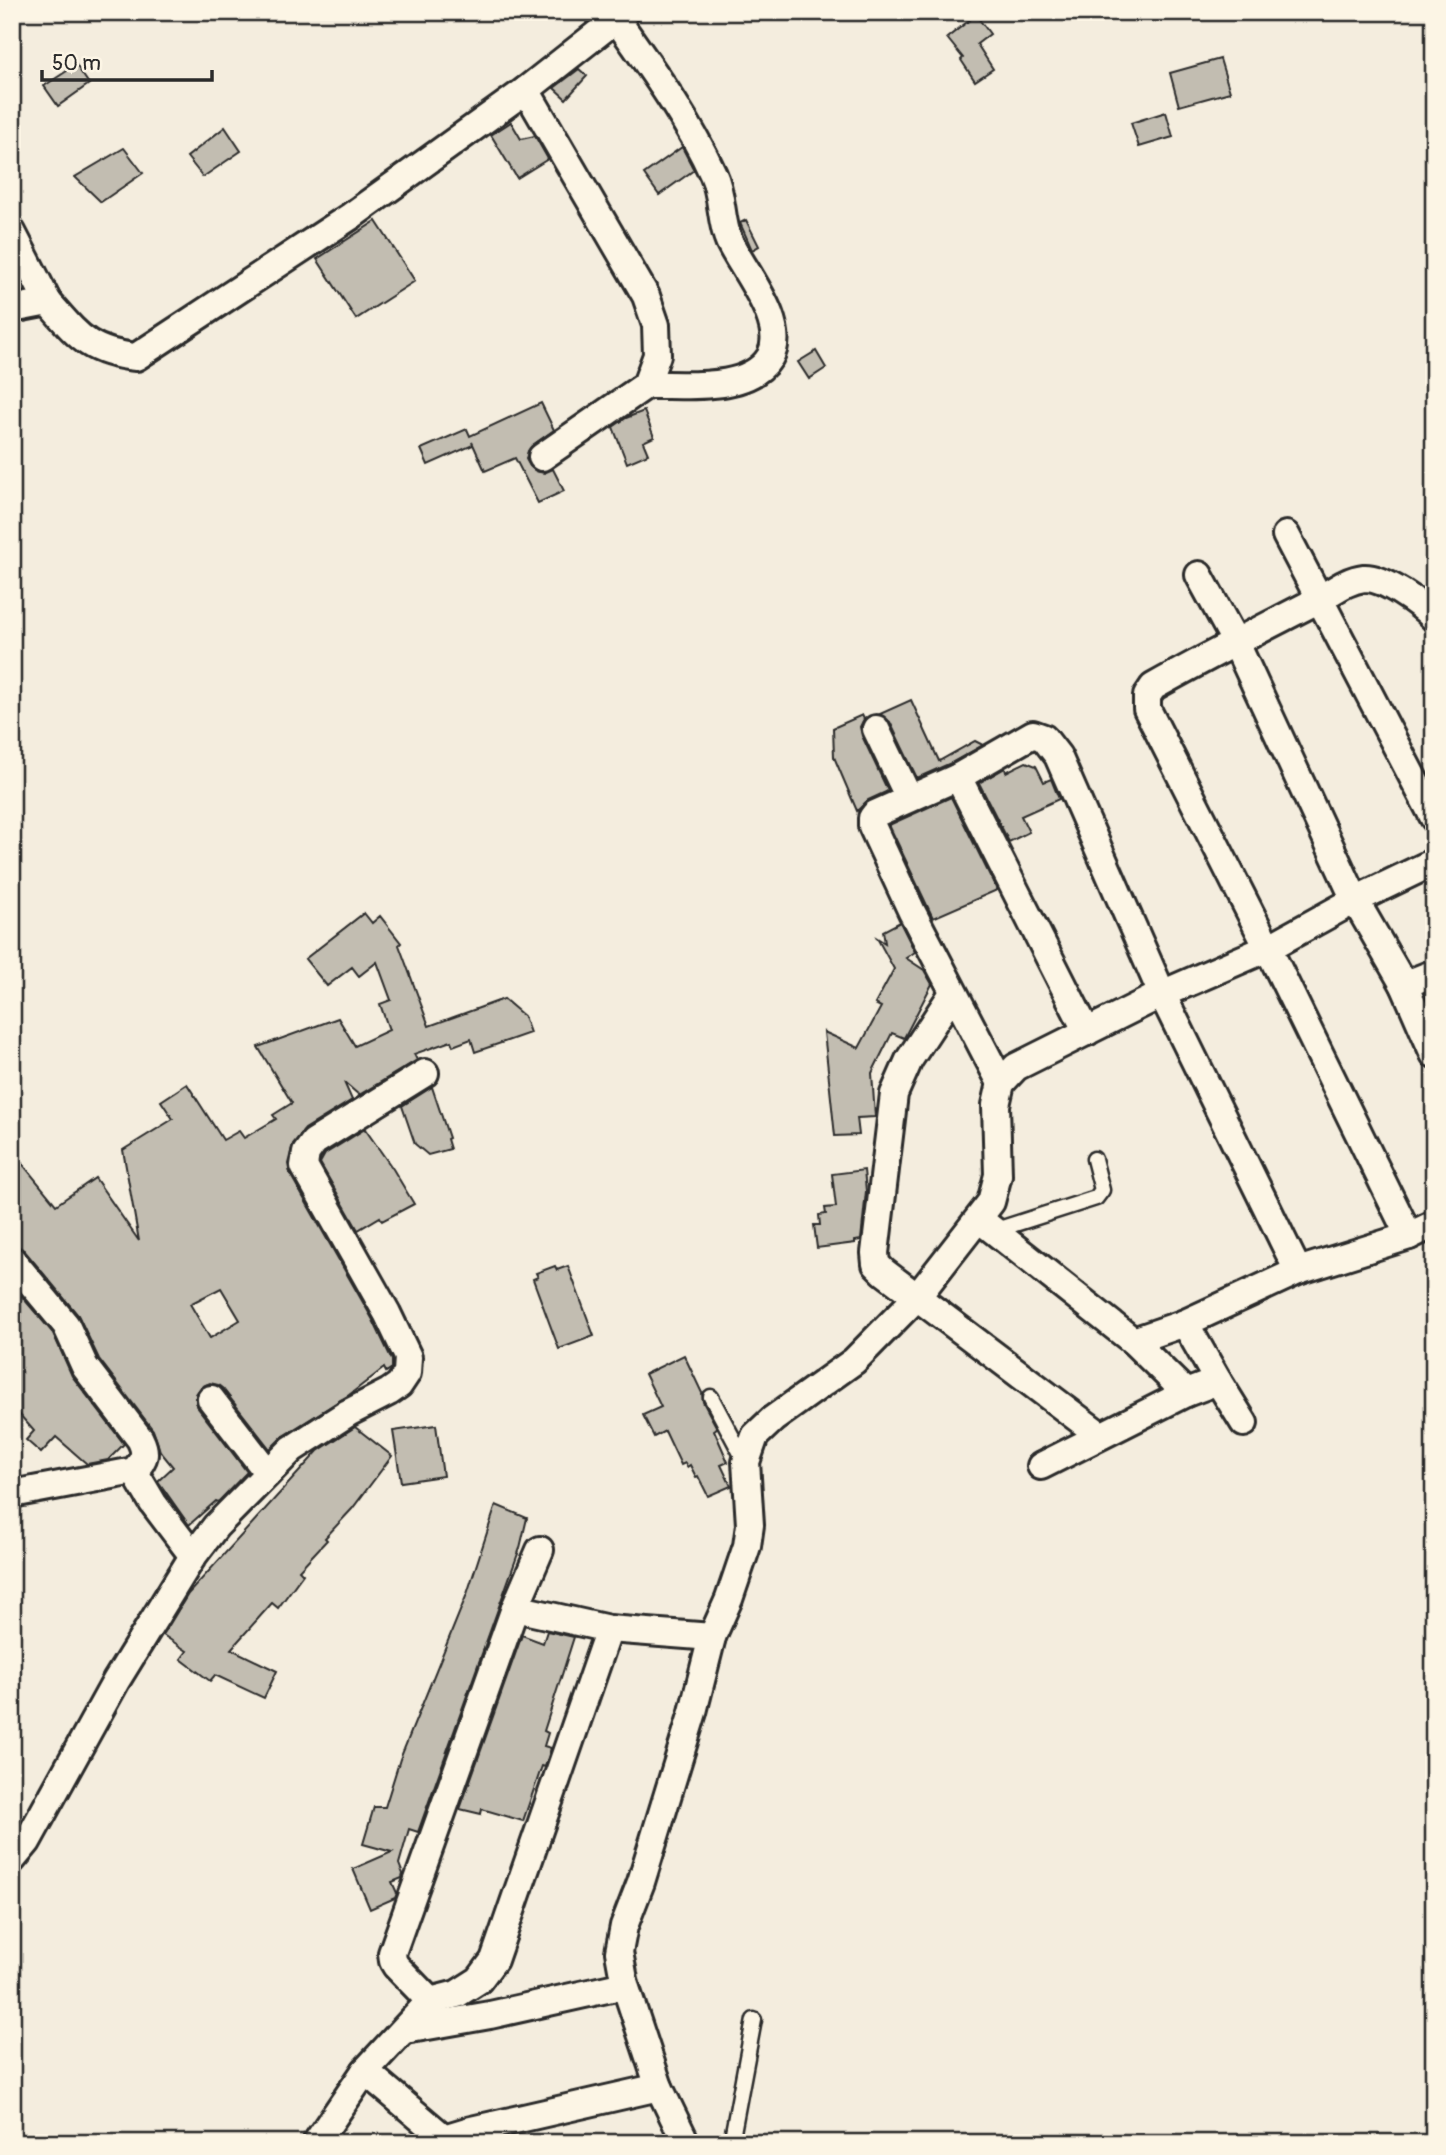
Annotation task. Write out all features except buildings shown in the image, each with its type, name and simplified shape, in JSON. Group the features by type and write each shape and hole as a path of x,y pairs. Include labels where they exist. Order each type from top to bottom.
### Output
{"street":[{"path":"12,232 48,302 79,337 110,354 136,356 351,216 526,90 621,16 675,102 715,177 724,228 770,314 776,341 770,356 758,372 730,383 646,385 542,457"},
{"path":"526,90 646,296 656,325 657,355 646,385"},
{"path":"12,310 48,302"},
{"path":"1286,535 1434,818"},
{"path":"1199,575 1236,641 1355,900 1404,985 1434,1054"},
{"path":"1409,1236 1268,947 1147,709 1147,696 1153,687 1236,641 1344,584 1366,578 1386,585 1421,604 1434,618"},
{"path":"876,729 909,798"},
{"path":"1000,1083 912,912 872,826 872,818 875,814 958,777 1032,734 1044,738 1052,745 1162,994 1298,1271"},
{"path":"958,777 1087,1032"},
{"path":"686,2143 659,2087 625,1984 618,1952 685,1738 712,1637 729,1599 747,1546 750,1525 746,1462 755,1436 773,1419 854,1361 986,1225 997,1188 996,1105 1000,1083 1016,1067 1162,994 1268,947 1355,900 1434,862"},
{"path":"1404,985 1434,973"},
{"path":"953,993 909,1060 894,1094 875,1253 876,1264 1100,1435"},
{"path":"12,1860 27,1842 116,1681 192,1556 216,1527 292,1449 348,1413 389,1392 407,1373 408,1357 387,1313 304,1166 306,1153 314,1142 425,1073"},
{"path":"1133,1341 1185,1323 1298,1271 1409,1236 1434,1224"},
{"path":"986,1225 1133,1341 1186,1393"},
{"path":"12,1261 66,1325 85,1367 141,1438 146,1451 143,1462 134,1471 12,1494"},
{"path":"1185,1323 1244,1423"},
{"path":"1041,1466 1186,1393 1218,1381"},
{"path":"211,1399 268,1473"},
{"path":"134,1471 153,1503 192,1556"},
{"path":"430,2001 396,1966 392,1953 515,1608 540,1550"},
{"path":"515,1608 609,1629 712,1637"},
{"path":"316,2143 365,2071 430,2001 457,1994 480,1980 494,1960 609,1629"},
{"path":"405,2030 490,2015 625,1984"},
{"path":"365,2071 442,2140 659,2087"}],"lane":[{"path":"986,1225 1096,1198 1102,1190 1094,1159"},
{"path":"711,1397 746,1462"},
{"path":"732,2143 754,2020"}]}
